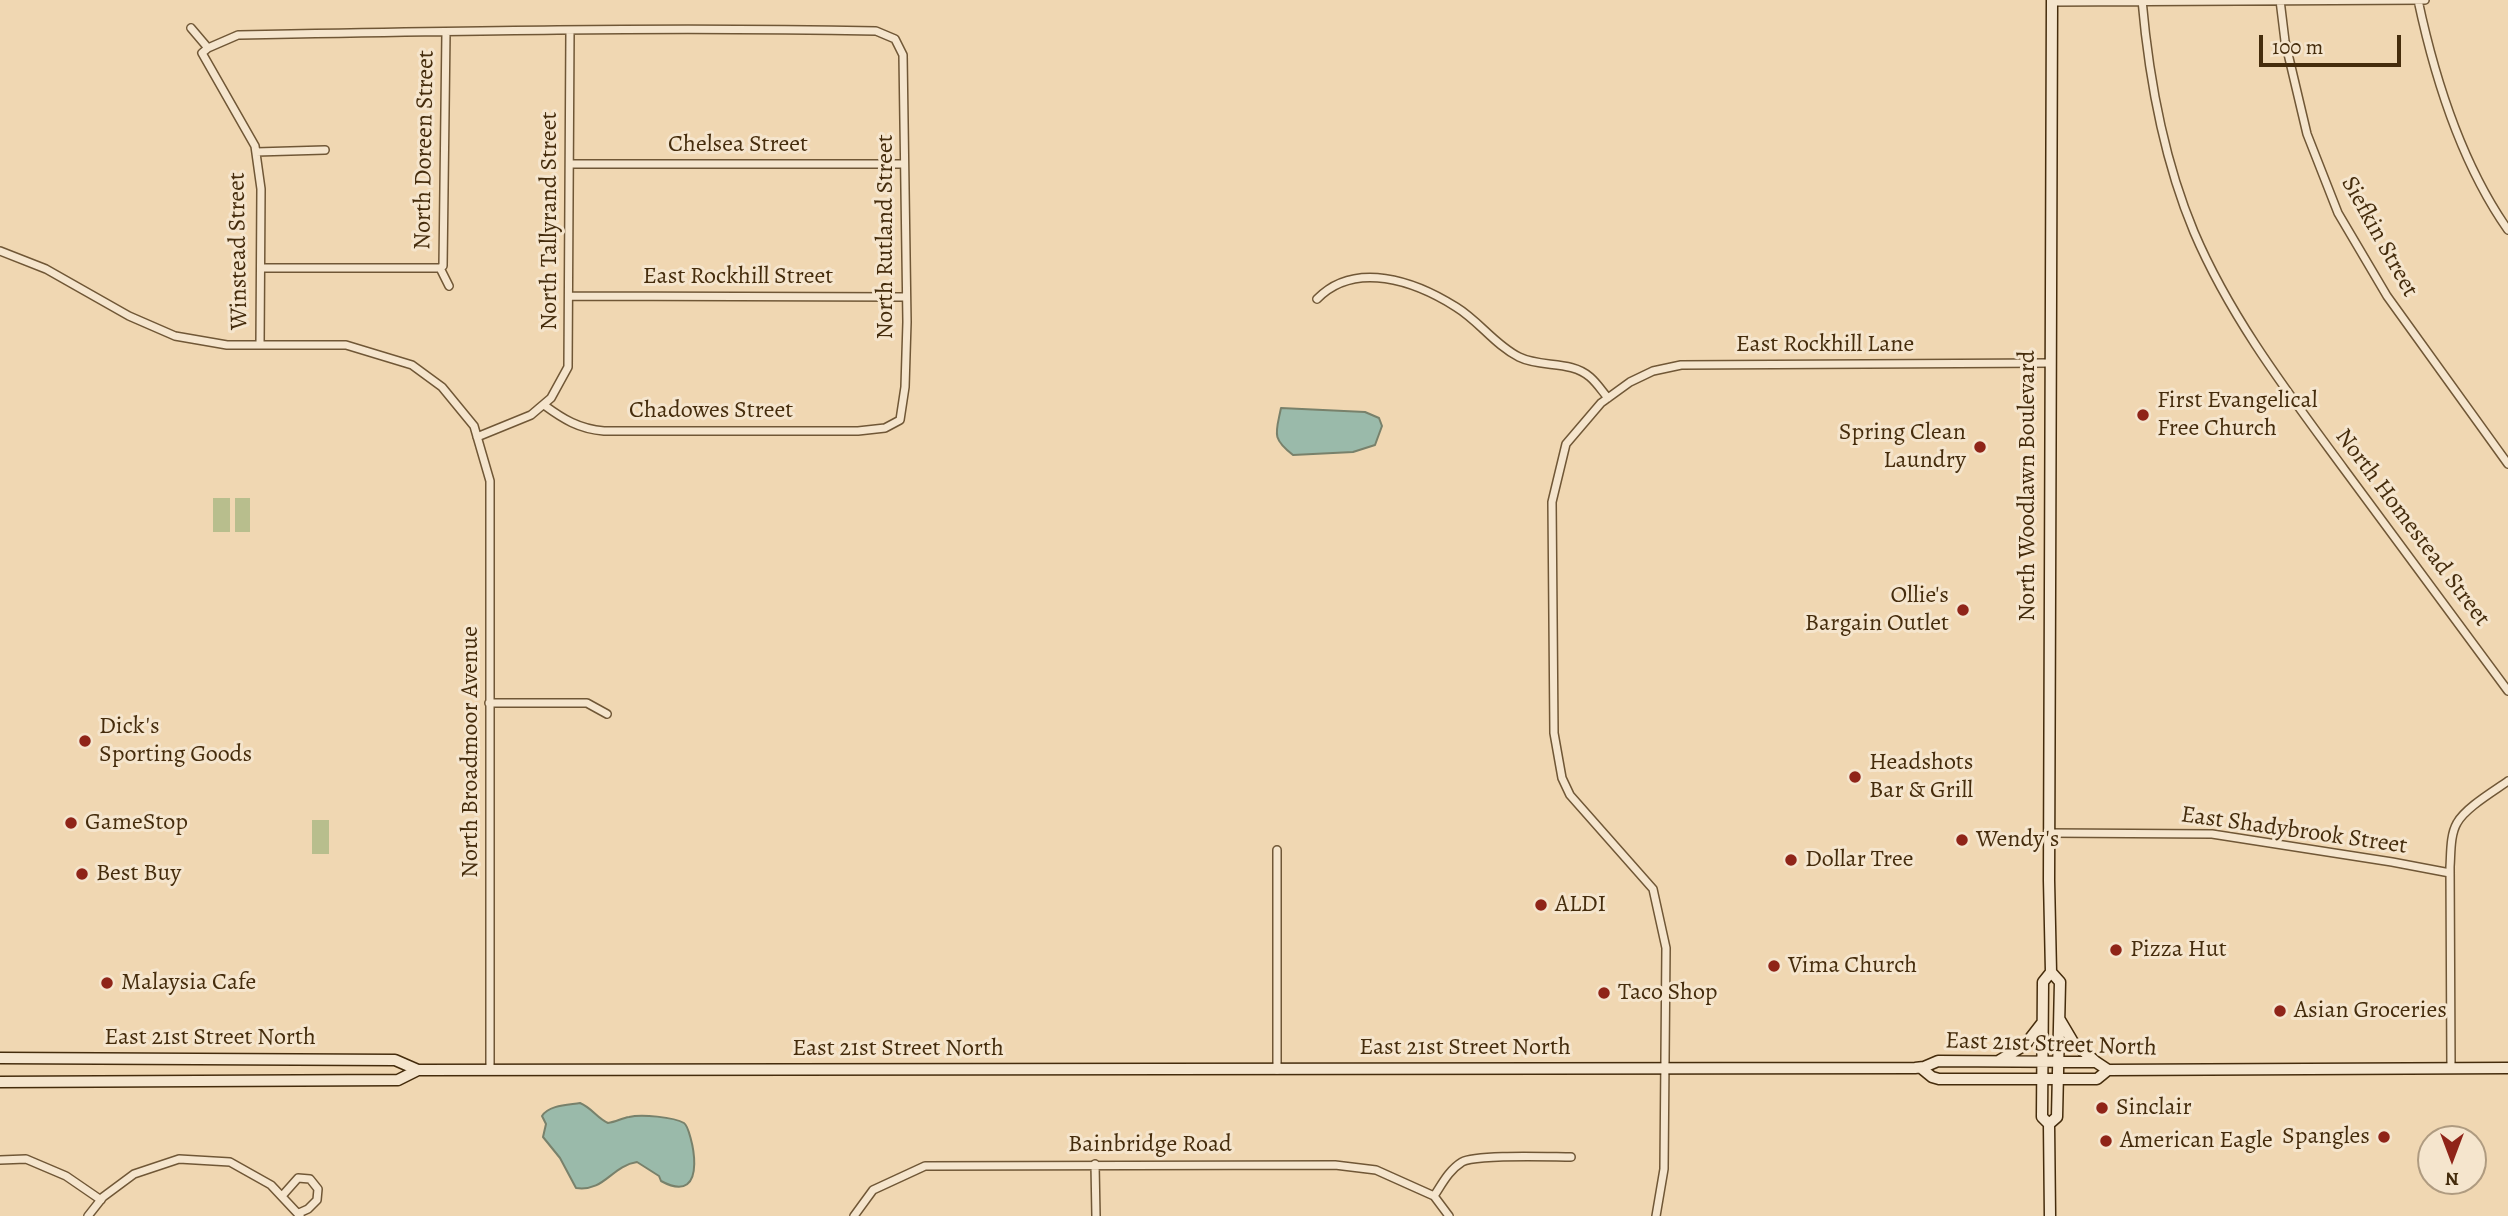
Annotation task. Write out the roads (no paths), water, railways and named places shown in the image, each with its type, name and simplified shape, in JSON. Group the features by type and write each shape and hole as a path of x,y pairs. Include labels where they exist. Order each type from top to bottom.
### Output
{"main road":[{"name":"North Woodlawn Boulevard","path":"2050,1216 2049,1124 2042,1117 2042,1023 2043,982 2051,972 2049,833 2052,1"},
{"name":"North Woodlawn Boulevard","path":"2049,1124 2057,1117 2060,982 2051,972"},
{"path":"2059,1019 2073,1042 2096,1062"},
{"path":"1997,1062 2025,1045 2042,1023"},
{"name":"East 21st Street North","path":"0,1058 395,1060 418,1070 1921,1068 1938,1061 2096,1062 2108,1070 2508,1068"},
{"path":"1921,1068 1939,1079 2096,1079 2108,1070"},
{"name":"East 21st Street North","path":"0,1082 398,1080 418,1070"}],"street":[{"name":"North Homestead Street","path":"2142,0 2147,56 2163,143 2194,232 2238,321 2508,691"},
{"path":"2052,1 2425,0"},
{"name":"Siefkin Street","path":"2280,1 2285,41 2307,134 2339,213 2386,296 2508,464"},
{"path":"2418,1 2427,43 2453,122 2488,201 2508,230"},
{"path":"191,28 208,48 238,34 570,30"},
{"name":"North Rutland Street","path":"570,30 876,31 895,39 903,55 905,387 900,420 885,428"},
{"name":"North Tallyrand Street","path":"544,405 551,398 568,367 570,30"},
{"name":"North Doreen Street","path":"440,268 443,266 446,32"},
{"name":"Winstead Street","path":"208,48 202,53 255,146 261,189 260,345"},
{"path":"256,152 325,150"},
{"name":"Chelsea Street","path":"571,164 904,164"},
{"path":"0,251 46,269 130,316 174,335 227,345 346,345 412,365 442,387 474,426 477,438 531,415 544,405"},
{"path":"261,268 440,268 449,286"},
{"path":"1317,299 1338,283 1354,277 1403,282 1456,307 1516,355 1532,363 1569,366 1590,376 1608,398"},
{"name":"East Rockhill Street","path":"570,296 906,297"},
{"name":"East Rockhill Lane","path":"1656,1216 1664,1169 1666,948 1653,889 1570,795 1562,778 1554,733 1552,502 1566,444 1601,403 1630,382 1653,371 1681,365 2050,363"},
{"name":"Chadowes Street","path":"544,405 564,420 587,430 858,431 885,428"},
{"name":"North Broadmoor Avenue","path":"477,438 490,481 490,1069"},
{"path":"489,703 587,704 607,714"},
{"path":"2451,1068 2450,873 2454,834 2457,823 2464,815 2508,781"},
{"name":"East Shadybrook Street","path":"2049,833 2212,834 2450,873"},
{"path":"1277,850 1277,1070"},
{"path":"1434,1196 1448,1174 1463,1161 1517,1156 1571,1157"},
{"path":"0,1160 26,1159 66,1175 101,1200"},
{"path":"88,1216 101,1200 134,1174 179,1159 230,1162 271,1185 282,1196 300,1214 317,1200 318,1189 310,1179 298,1178 282,1196"},
{"path":"1095,1164 1096,1216"},
{"name":"Bainbridge Road","path":"854,1216 873,1190 925,1166 1095,1164 1335,1165 1376,1170 1434,1196 1449,1216"}],"place":[{"name":"First Evangelical Free Church","path":"2143,415"},
{"name":"Spring Clean Laundry","path":"1980,447"},
{"name":"Ollie's Bargain Outlet","path":"1963,610"},
{"name":"Dick's Sporting Goods","path":"85,741"},
{"name":"Headshots Bar & Grill","path":"1855,777"},
{"name":"GameStop","path":"71,823"},
{"name":"Wendy's","path":"1962,840"},
{"name":"Dollar Tree","path":"1791,860"},
{"name":"Best Buy","path":"82,874"},
{"name":"ALDI","path":"1541,905"},
{"name":"Pizza Hut","path":"2116,950"},
{"name":"Vima Church","path":"1774,966"},
{"name":"Malaysia Cafe","path":"107,983"},
{"name":"Taco Shop","path":"1604,993"},
{"name":"Asian Groceries","path":"2280,1011"},
{"name":"Sinclair","path":"2102,1108"},
{"name":"Spangles","path":"2384,1137"},
{"name":"American Eagle","path":"2106,1141"}]}
